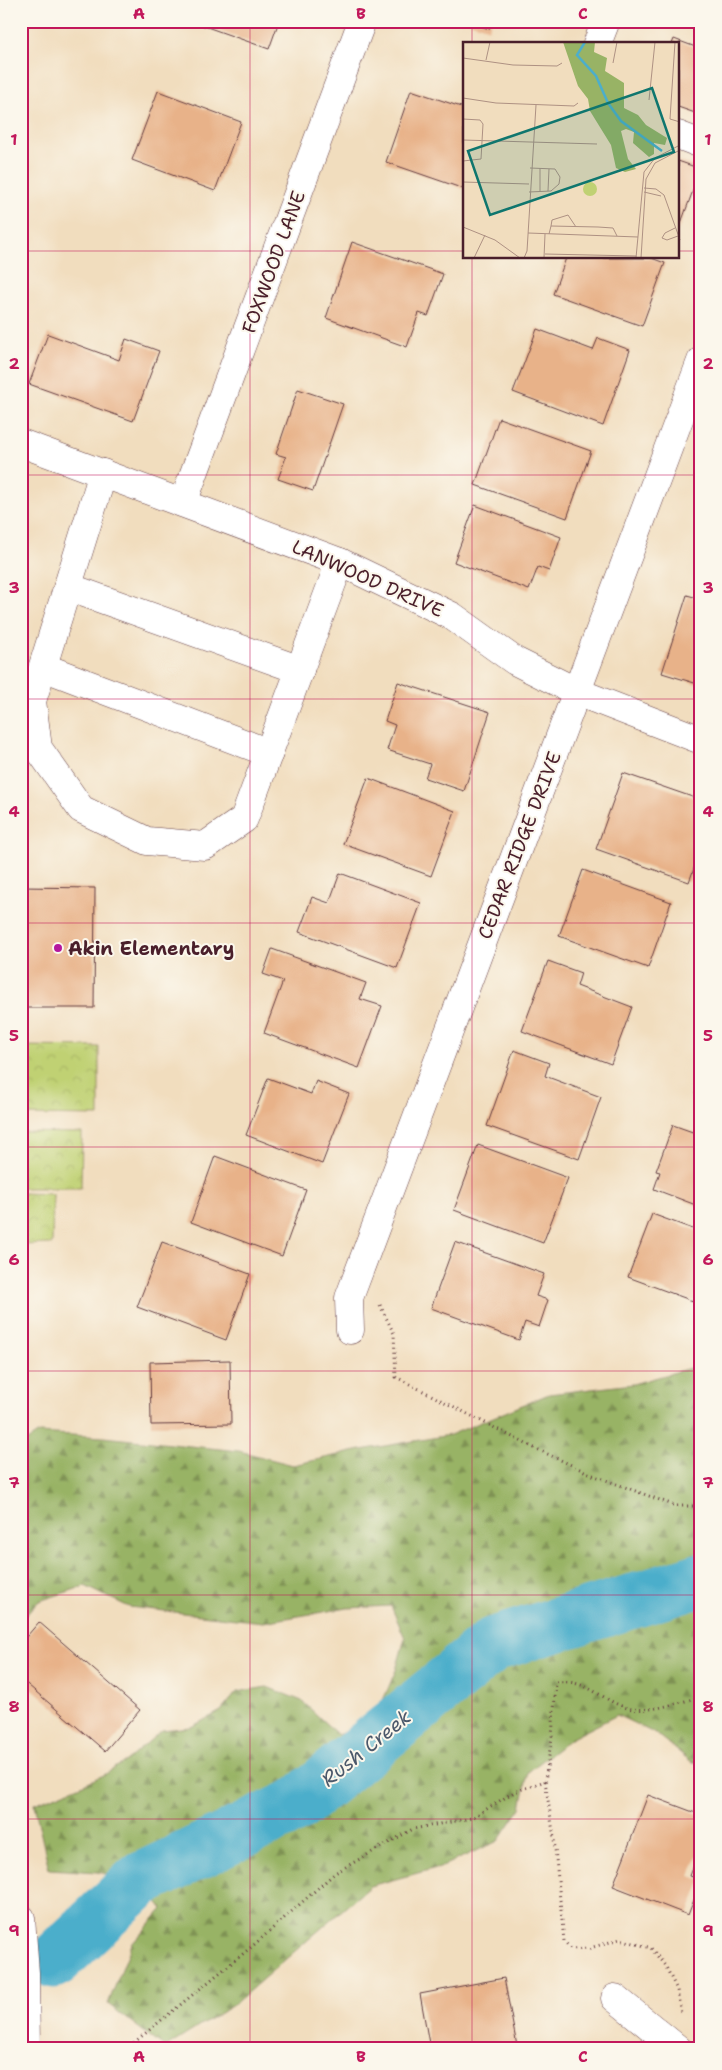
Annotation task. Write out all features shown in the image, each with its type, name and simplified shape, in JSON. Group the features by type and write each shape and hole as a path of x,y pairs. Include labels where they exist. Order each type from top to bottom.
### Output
{"street":[{"name":"FOXWOOD LANE","path":"183,503 362,21"},
{"path":"599,42 606,21"},
{"path":"680,136 701,144"},
{"name":"CEDAR RIDGE DRIVE","path":"350,1330 349,1298 701,361"},
{"name":"LANWOOD DRIVE","path":"21,443 340,562 452,616 515,660 576,692 701,740"},
{"path":"104,473 32,701 38,748 81,809 147,841 205,846 244,819 340,562"},
{"path":"68,587 300,670"},
{"path":"43,667 269,753"},
{"path":"21,1918 25,1973 26,2049"},
{"path":"616,1998 678,2049"}],"path":[{"path":"378,1302 394,1334 396,1376 528,1445 595,1476 676,1506 701,1506"},
{"path":"685,2021 681,2013 677,1990 666,1968 651,1948 620,1940 590,1948 571,1949 564,1941 554,1838 545,1781 552,1737 556,1682 570,1681 577,1683 625,1707 647,1709 701,1697"},
{"path":"126,2049 255,1944 335,1874 413,1829 472,1818 514,1792 545,1781"}],"green space":[{"path":"21,1046 99,1047 99,1116 21,1115"},
{"path":"21,1132 82,1133 81,1188 21,1188"},
{"path":"21,1193 53,1194 52,1244 21,1245"},
{"path":"701,1365 701,1762 692,1762 656,1734 617,1715 570,1739 528,1772 521,1808 498,1841 440,1867 370,1886 233,2005 165,2048 108,2004 132,1944 163,1909 140,1880 97,1872 49,1869 34,1804 104,1775 129,1759 162,1730 191,1727 221,1711 237,1692 267,1687 302,1701 338,1735 378,1712 396,1670 405,1638 391,1606 347,1608 263,1622 129,1607 85,1586 39,1601 21,1620 21,1445 39,1433 103,1437 239,1451 293,1465 361,1450 450,1435 549,1394 633,1384"}],"building":[{"path":"190,21 279,21 269,49"},
{"path":"467,21 491,21 489,29"},
{"path":"674,39 701,49 701,115 680,108 680,42 673,42"},
{"path":"411,90 463,108 463,189 386,162"},
{"path":"158,91 241,122 215,191 132,160"},
{"path":"680,162 701,169 680,226"},
{"path":"352,242 443,274 428,316 419,313 407,347 326,318"},
{"path":"566,259 654,259 665,263 642,326 553,294"},
{"path":"537,329 593,350 598,338 630,350 603,426 513,392"},
{"path":"48,334 119,360 126,339 159,351 133,421 29,384"},
{"path":"298,389 343,404 313,491 278,479 286,457 276,454"},
{"path":"499,418 591,451 567,518 475,485"},
{"path":"475,505 561,537 549,571 538,567 529,590 454,562"},
{"path":"687,595 701,599 701,685 662,673"},
{"path":"398,682 490,712 464,791 425,778 430,764 387,750 395,725 385,721"},
{"path":"623,773 701,800 701,849 689,882 596,849"},
{"path":"368,778 455,811 431,876 343,844"},
{"path":"583,870 671,902 648,968 559,936"},
{"path":"340,873 421,903 397,968 299,932 312,897 329,903"},
{"name":"Akin Elementary","path":"21,887 95,888 94,1008 21,1008"},
{"path":"272,949 366,983 360,999 382,1006 359,1068 264,1033 283,981 263,974"},
{"path":"548,961 581,973 577,986 632,1007 611,1064 522,1031"},
{"path":"701,1045 701,1067 694,1064"},
{"path":"514,1050 549,1063 545,1076 601,1097 579,1159 487,1126"},
{"path":"268,1078 311,1094 316,1081 349,1094 322,1164 246,1135"},
{"path":"701,1079 701,1095 695,1093"},
{"path":"673,1125 701,1135 701,1207 654,1189 660,1172 656,1171"},
{"path":"478,1145 568,1178 543,1243 454,1210"},
{"path":"215,1156 306,1190 282,1256 191,1222"},
{"path":"652,1214 701,1232 701,1304 628,1277"},
{"path":"162,1242 250,1274 226,1340 137,1307"},
{"path":"455,1242 544,1274 536,1296 548,1300 539,1327 525,1322 519,1340 431,1308"},
{"path":"230,1360 231,1424 151,1425 150,1362"},
{"path":"39,1622 140,1710 105,1751 21,1679 21,1643"},
{"path":"648,1795 701,1815 701,1846 690,1876 701,1880 701,1882 688,1915 613,1886"},
{"path":"504,1978 517,2046 502,2049 430,2049 420,1994"}],"waterway":[{"name":"Rush Creek","path":"54,1961 140,1880 297,1805 494,1644 701,1580"}],"place":[{"name":"Akin Elementary","path":"58,948"}]}
